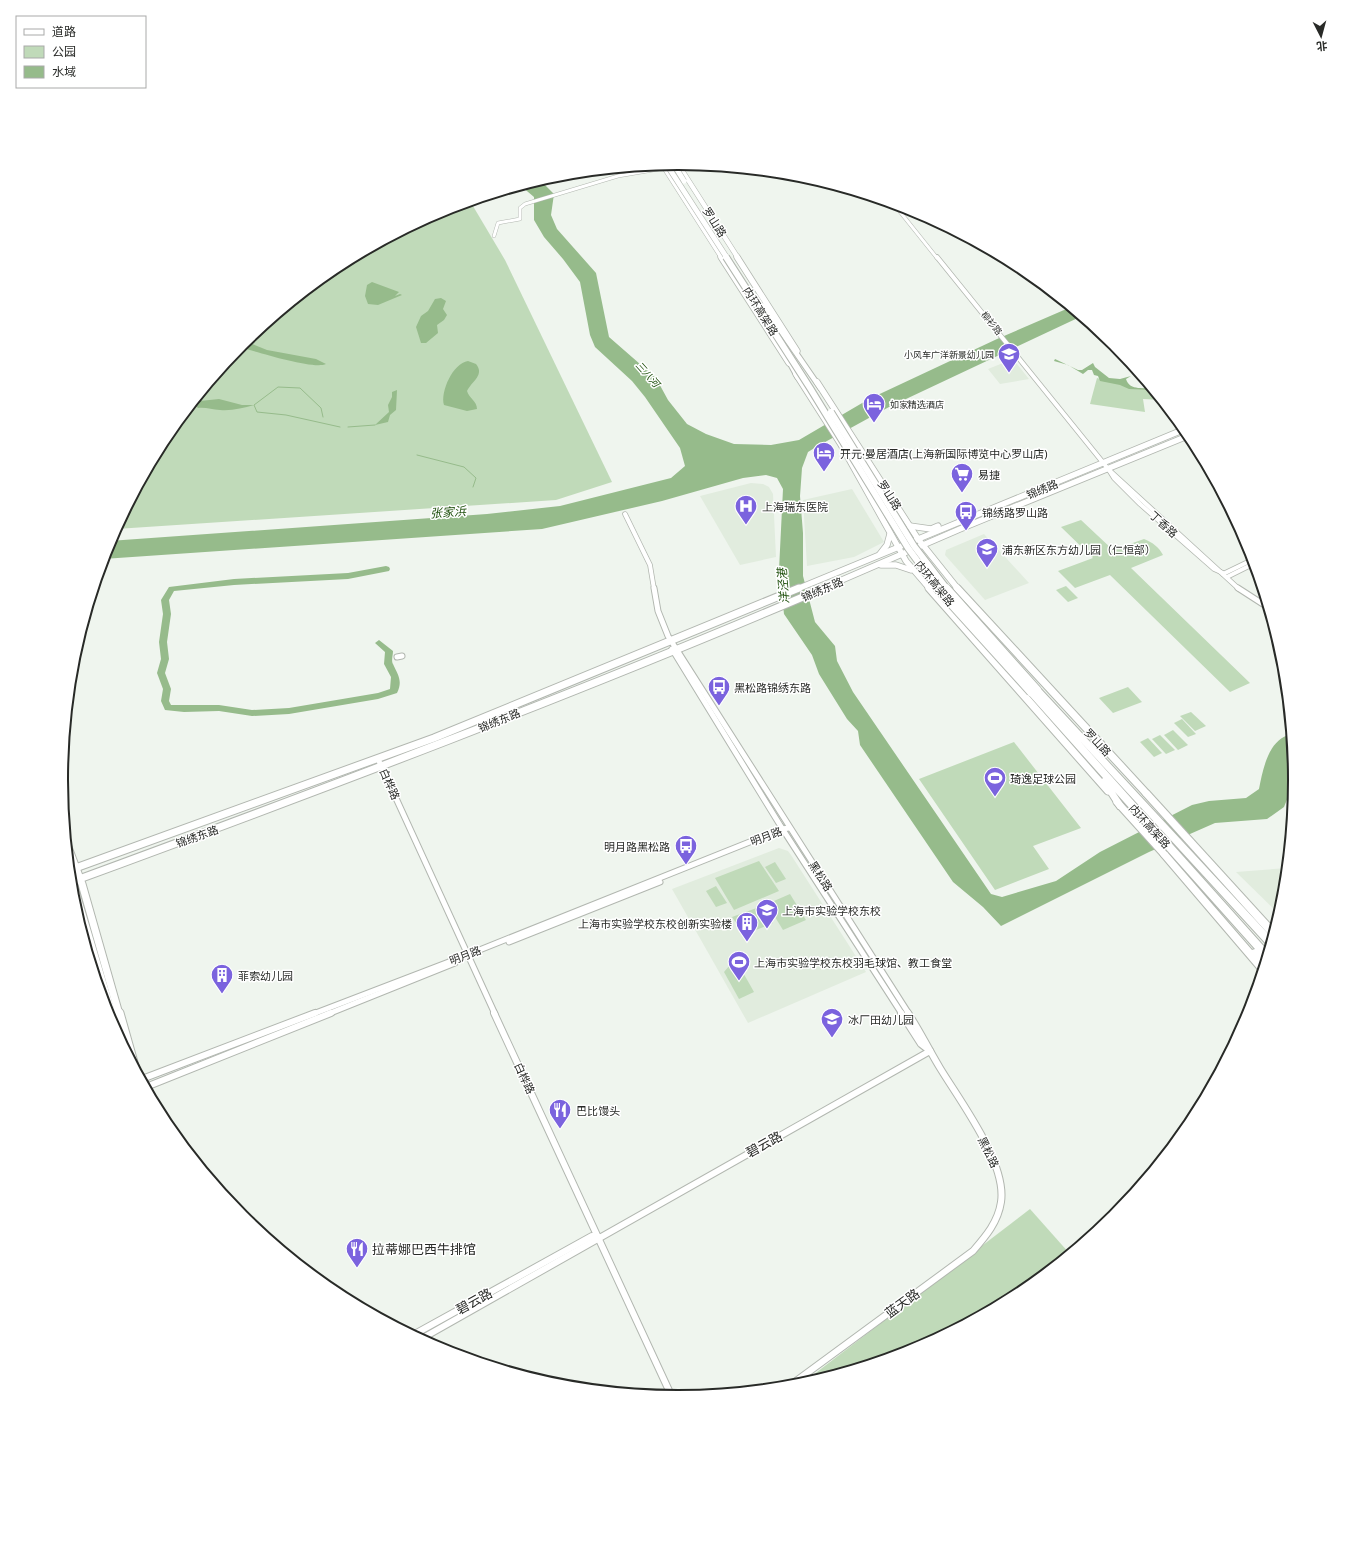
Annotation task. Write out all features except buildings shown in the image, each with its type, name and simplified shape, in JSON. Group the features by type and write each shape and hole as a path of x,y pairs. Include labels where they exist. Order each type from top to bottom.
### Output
{"highway":[{"name":"内环高架路","path":"674,170 914,546 956,600 1034,691 1124,803 1173,851 1225,916 1264,953"},
{"path":"761,306 799,379"},
{"path":"761,306 821,389"},
{"name":"内环高架路","path":"1034,691 1142,795 1187,844 1240,910 1268,939"},
{"path":"1187,844 1270,930"},
{"path":"1164,854 1225,916 1262,958"},
{"path":"1225,916 1252,963 1259,970"},
{"path":"1242,945 1260,966"}],"main road":[{"name":"罗山路","path":"674,170 700,222 840,443 897,547 912,570 1124,803 1164,854"},
{"name":"罗山路","path":"680,170 683,172 922,545 965,598 1142,795"},
{"name":"锦绣路","path":"897,547 1104,464 1179,431"},
{"name":"锦绣路","path":"922,545 1109,470 1184,438"},
{"path":"910,526 931,529 972,512 992,509"},
{"path":"879,555 887,545 890,534"},
{"path":"932,557 933,546 940,537"},
{"name":"锦绣东路","path":"76,878 382,767 675,650 922,545"},
{"name":"锦绣东路","path":"74,868 378,759 669,638 776,598 897,547"},
{"path":"876,565 896,565 912,570"},
{"path":"79,896 124,1036"},
{"path":"83,911 102,983"}],"street":[{"path":"494,236 498,223 520,219 520,208 530,202 646,171"},
{"name":"柳衫路","path":"900,211 1000,333 1104,464"},
{"name":"丁香路","path":"1104,464 1113,477 1214,569 1225,575 1247,595 1263,604"},
{"path":"625,514 650,565 658,612 675,650 785,829"},
{"path":"1225,575 1249,562"},
{"path":"1225,575 1250,565"},
{"name":"白桦路","path":"378,759 669,1390"},
{"name":"明月路","path":"146,1078 582,914 785,829"},
{"name":"黑松路","path":"785,829 921,1044 930,1051 991,1151 999,1171 1002,1189 1000,1206"},
{"name":"明月路","path":"150,1085 468,956"},
{"name":"碧云路","path":"426,1336 595,1242 598,1237 930,1051"},
{"name":"蓝天路","path":"799,1379 973,1251 985,1239 995,1224 1000,1206"},
{"name":"碧云路","path":"418,1332 592,1236 598,1237"}],"shaded area":[{"name":"小风车广洋新景幼儿园","path":"1013,359 1029,379 1000,384 988,369"},
{"name":"上海瑞东医院","path":"751,483 763,484 769,487 773,494 776,557 740,565 700,496"},
{"path":"852,489 884,542 854,557 807,566 803,500"},
{"name":"浦东新区东方幼儿园（仁恒部）","path":"984,534 1029,583 985,600 945,555 946,550"},
{"name":"上海市实验学校东校","path":"779,848 788,851 791,855 866,972 748,1023 672,889"},
{"path":"1283,868 1275,910 1236,872"}],"green space":[{"path":"473,206 505,260 612,482 556,500 122,529 150,475 194,408 247,348 276,321 339,272 373,251 408,232"},
{"path":"1097,378 1134,388 1147,389 1156,400 1143,399 1145,412 1090,404"},
{"path":"1081,520 1113,550 1144,539 1157,547 1163,555 1131,568 1250,683 1230,692 1110,575 1075,588 1058,571 1093,558 1061,527"},
{"path":"1066,586 1078,598 1068,602 1056,590"},
{"path":"1128,687 1142,702 1113,713 1099,698"},
{"path":"1191,712 1206,726 1195,731 1180,716"},
{"path":"1182,719 1196,734 1188,737 1174,723"},
{"path":"1173,730 1188,745 1178,750 1164,735"},
{"path":"1160,735 1175,750 1166,754 1152,739"},
{"path":"1148,738 1162,753 1154,757 1140,742"},
{"name":"琦逸足球公园","path":"1014,742 1081,828 1033,846 1049,869 995,890 919,779"},
{"path":"759,861 779,891 734,910 715,878"},
{"path":"775,862 786,879 776,883 765,867"},
{"path":"716,886 727,903 716,907 706,891"},
{"path":"790,894 806,920 783,930 767,904"},
{"path":"762,906 773,923 744,935 732,917"},
{"name":"上海市实验学校东校羽毛球馆、教工食堂","path":"730,965 741,969 754,992 739,999 724,972"},
{"path":"1030,1209 1067,1250 1018,1288 949,1328 875,1358 837,1370 812,1376"}],"water":[{"path":"544,184 554,194 551,215 557,229 596,273 609,337 656,378 668,400 687,424 706,434 734,444 771,445 799,440 869,399 997,339 1066,309 1077,318 889,407 808,452 802,468 800,496 803,533 803,576 815,622 835,646 837,661 853,692 991,894 1002,897 1056,881 1100,852 1192,805 1209,801 1246,798 1259,789 1262,773 1268,756 1277,742 1288,735 1289,795 1284,807 1267,819 1215,823 1149,852 1001,926 983,907 953,882 860,745 858,731 847,719 819,674 812,655 784,614 779,570 783,489 777,478 766,475 743,478 662,501 542,529 109,559 117,540 487,514 560,506 671,478 685,466 680,448 645,397 632,381 595,347 590,335 580,282 544,237 534,220 534,197 524,189"},
{"path":"372,282 399,292 395,296 400,294 402,295 378,305 368,304 365,296 367,285"},
{"path":"441,298 446,301 443,309 447,315 444,320 437,325 438,333 426,343 421,343 416,327 421,316 428,311 435,299"},
{"path":"252,344 267,350 316,359 326,364 309,364 270,356 246,349"},
{"path":"1055,359 1067,365 1054,361"},
{"path":"468,361 476,364 479,371 477,378 467,391 469,396 476,404 477,409 467,411 444,405 444,393 449,379 457,367"},
{"path":"1093,363 1095,367 1109,378 1120,379 1131,376 1126,379 1131,386 1148,390 1129,389 1120,385 1100,381 1098,376 1094,375 1092,370 1088,370 1083,374 1070,366 1078,370 1082,370"},
{"path":"397,390 396,410 390,415 388,422 375,425 389,412 388,405 392,397 392,392"},
{"path":"219,399 242,405 254,405 224,410 198,408 196,406 200,401"}],"waterway":[{"path":"323,417 321,408 300,388 278,387 254,405 257,412 286,415 340,427"},
{"path":"348,427 375,425"},
{"path":"417,455 464,467 476,478 473,487"},
{"path":"379,643 389,651 388,664 393,670 396,680 394,691 378,696 289,711 252,713 219,708 168,708 165,701 167,689 161,673 165,659 163,642 167,614 165,600 172,589 234,582 348,576 386,569"}],"place":[{"name":"小风车广洋新景幼儿园","path":"1009,374"},
{"name":"如家精选酒店","path":"874,424"},
{"name":"开元·曼居酒店(上海新国际博览中心罗山店)","path":"824,472"},
{"name":"易捷","path":"962,494"},
{"name":"上海瑞东医院","path":"746,526"},
{"name":"锦绣路罗山路","path":"966,532"},
{"name":"浦东新区东方幼儿园（仁恒部）","path":"987,568"},
{"name":"黑松路锦绣东路","path":"719,706"},
{"name":"琦逸足球公园","path":"995,798"},
{"name":"明月路黑松路","path":"686,866"},
{"name":"上海市实验学校东校","path":"767,930"},
{"name":"上海市实验学校东校创新实验楼","path":"747,942"},
{"name":"上海市实验学校东校羽毛球馆、教工食堂","path":"739,982"},
{"name":"菲索幼儿园","path":"222,994"},
{"name":"冰厂田幼儿园","path":"832,1038"},
{"name":"巴比馒头","path":"560,1130"},
{"name":"拉蒂娜巴西牛排馆","path":"357,1268"}],"water label":[{"name":"三八河","path":"648,374"},
{"name":"张家浜","path":"448,512"},
{"name":"洋泾港","path":"783,586"}]}
